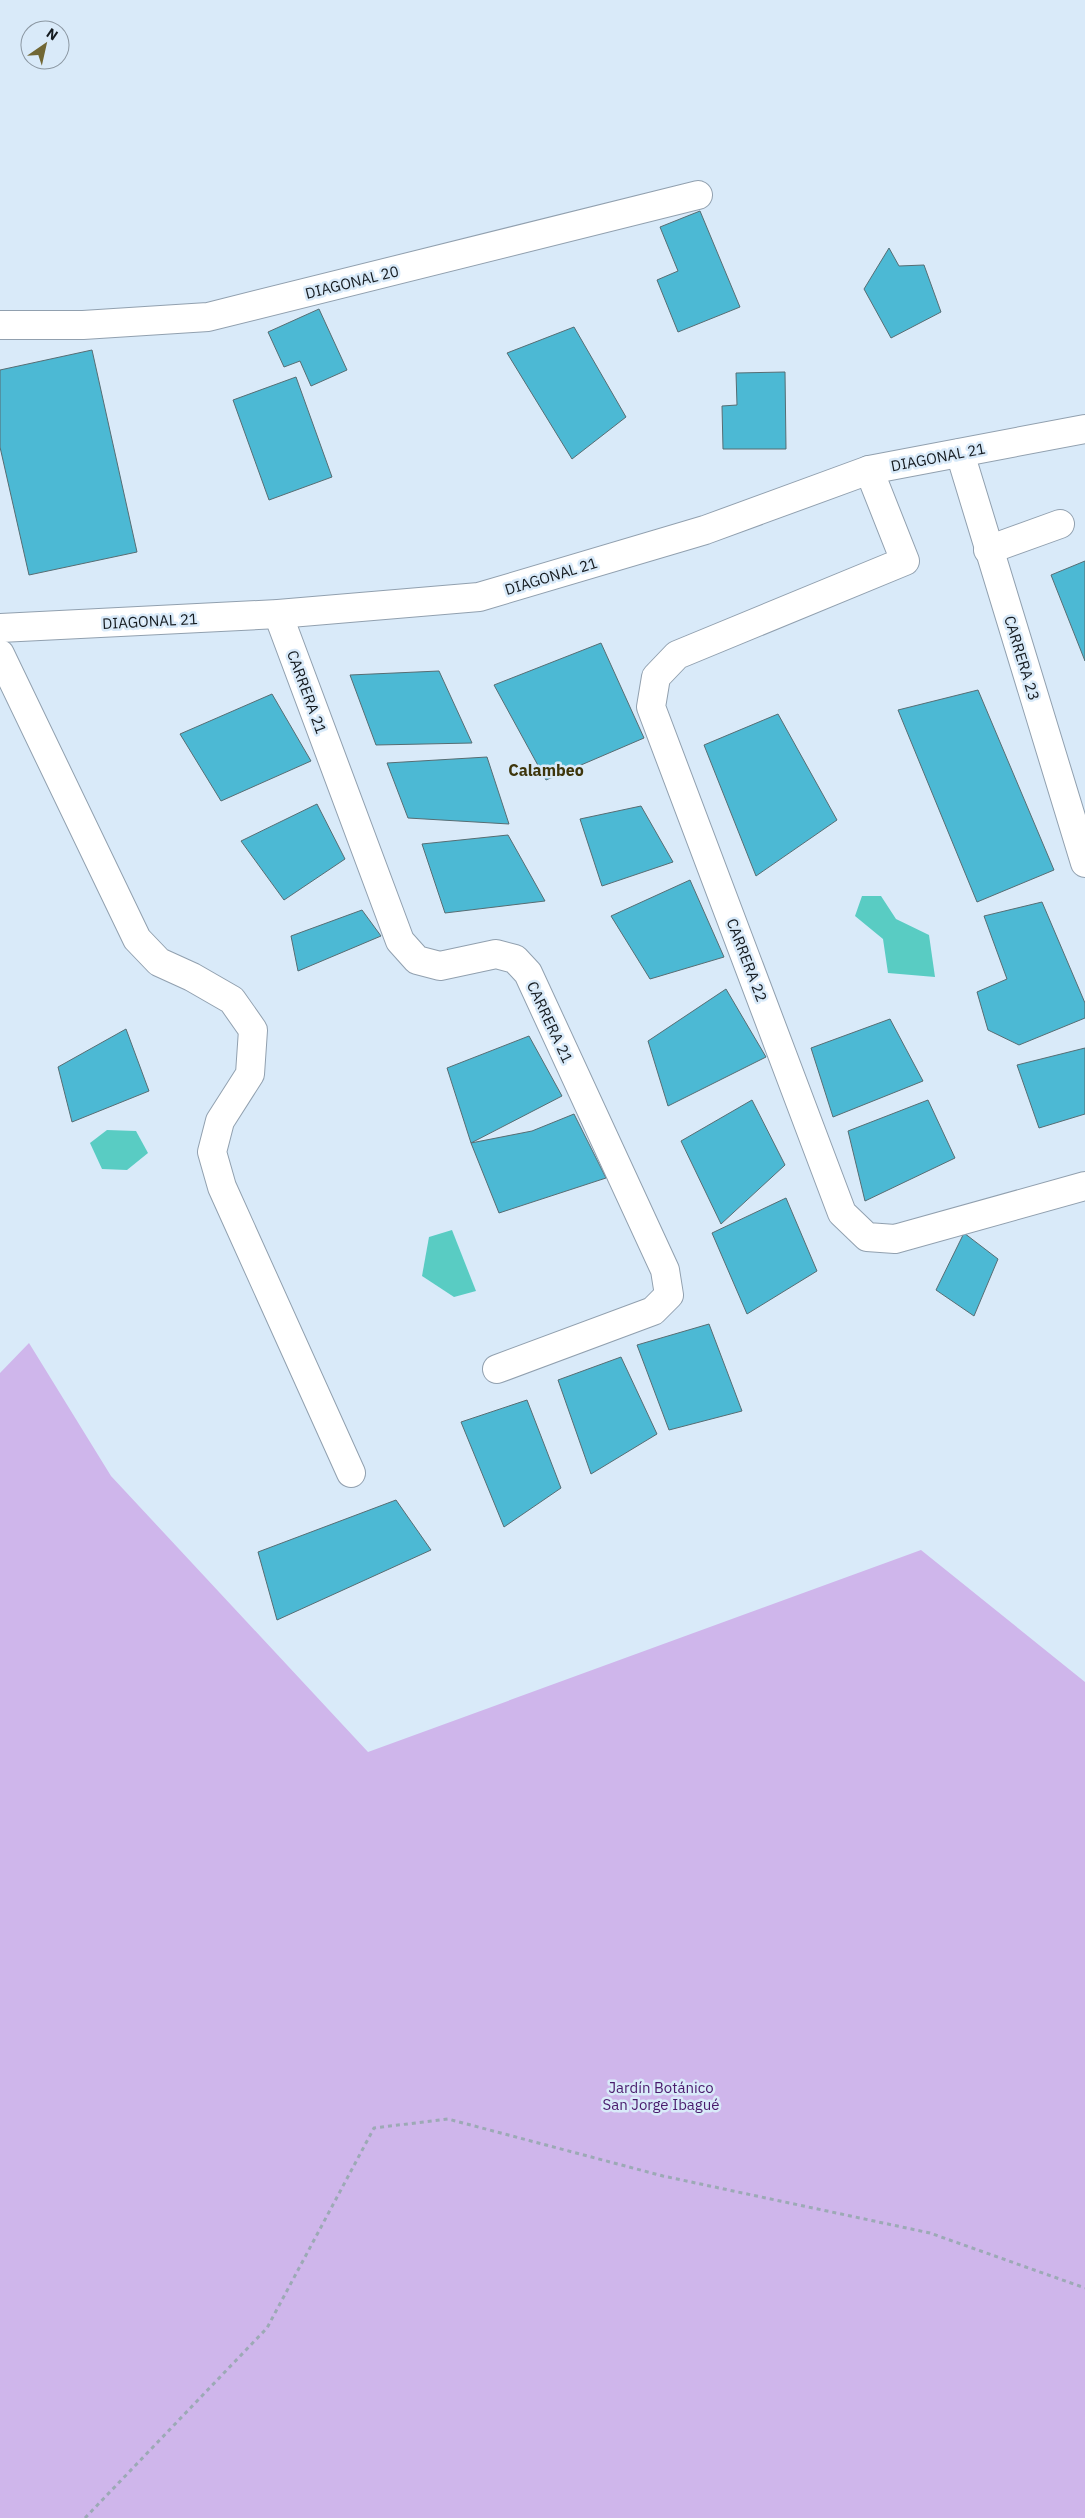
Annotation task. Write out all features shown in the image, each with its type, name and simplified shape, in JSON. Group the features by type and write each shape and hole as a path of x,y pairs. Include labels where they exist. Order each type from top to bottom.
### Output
{"street":[{"name":"DIAGONAL 20","path":"0,325 83,325 208,317 698,195"},
{"name":"DIAGONAL 21","path":"0,628 278,614 479,597 705,530 869,470 1085,429"},
{"name":"CARRERA 23","path":"960,453 988,550 1085,863"},
{"name":"CARRERA 22","path":"869,470 905,561 677,655 656,677 651,707 842,1213 867,1237 895,1239 1085,1186"},
{"path":"988,550 1060,524"},
{"name":"CARRERA 21","path":"278,614 400,942 417,960 440,966 496,954 515,960 528,973 665,1270 669,1295 653,1311 498,1369"},
{"path":"0,654 137,939 158,962 192,977 232,1000 253,1030 250,1074 220,1121 212,1152 222,1187 351,1473"}],"path":[{"path":"85,2518 267,2328 374,2128 448,2119 663,2176 930,2233 1085,2288"}],"green space":[{"name":"Jardín Botánico San Jorge Ibagué","path":"29,1343 111,1476 368,1752 921,1550 1085,1682 1085,2518 0,2518 0,1373"}],"shaded area":[{"path":"862,896 881,896 896,919 929,935 935,977 888,973 883,939 855,916"},
{"path":"107,1130 136,1131 148,1153 127,1170 102,1169 90,1143"},
{"path":"452,1230 476,1291 454,1297 422,1276 429,1237"}],"building":[{"path":"700,211 740,307 678,332 657,280 678,271 660,227"},
{"path":"889,248 899,266 924,265 941,312 891,338 864,289"},
{"path":"319,309 347,370 311,386 300,361 284,367 268,332"},
{"path":"574,327 626,417 572,459 507,353"},
{"path":"92,350 137,552 29,575 0,447 0,370"},
{"path":"785,372 786,449 723,449 722,406 737,405 736,373"},
{"path":"296,377 332,477 269,500 233,400"},
{"path":"1085,561 1085,661 1051,575"},
{"path":"601,643 644,738 546,780 494,685"},
{"path":"439,671 472,743 376,745 350,675"},
{"path":"978,690 1054,870 977,902 898,710"},
{"path":"272,694 311,761 221,801 180,734"},
{"path":"778,714 837,820 756,876 704,745"},
{"path":"487,757 509,824 408,818 387,763"},
{"path":"317,804 345,859 284,900 241,841"},
{"path":"641,806 673,862 602,886 580,819"},
{"path":"508,835 545,901 445,913 422,844"},
{"path":"690,880 724,957 650,979 611,916"},
{"path":"1042,902 1085,1003 1085,1018 1019,1045 988,1030 977,992 1007,979 984,916"},
{"path":"362,910 381,936 298,971 291,936"},
{"path":"726,989 766,1057 668,1106 648,1041"},
{"path":"890,1019 923,1081 833,1117 811,1048"},
{"path":"126,1029 149,1091 72,1122 58,1067"},
{"path":"529,1036 562,1096 471,1143 447,1068"},
{"path":"1085,1048 1085,1114 1039,1128 1017,1065"},
{"path":"752,1100 785,1165 721,1224 681,1141"},
{"path":"928,1100 955,1158 865,1201 848,1131"},
{"path":"574,1114 606,1178 499,1213 471,1143 532,1131"},
{"path":"786,1198 817,1271 747,1314 712,1233"},
{"path":"964,1233 998,1259 974,1316 936,1290"},
{"path":"709,1324 742,1411 669,1430 637,1345"},
{"path":"621,1357 657,1434 591,1474 558,1380"},
{"path":"527,1400 561,1488 504,1527 461,1422"},
{"path":"396,1500 431,1550 277,1620 258,1552"}],"district":[{"name":"Calambeo","path":"546,770"}]}
